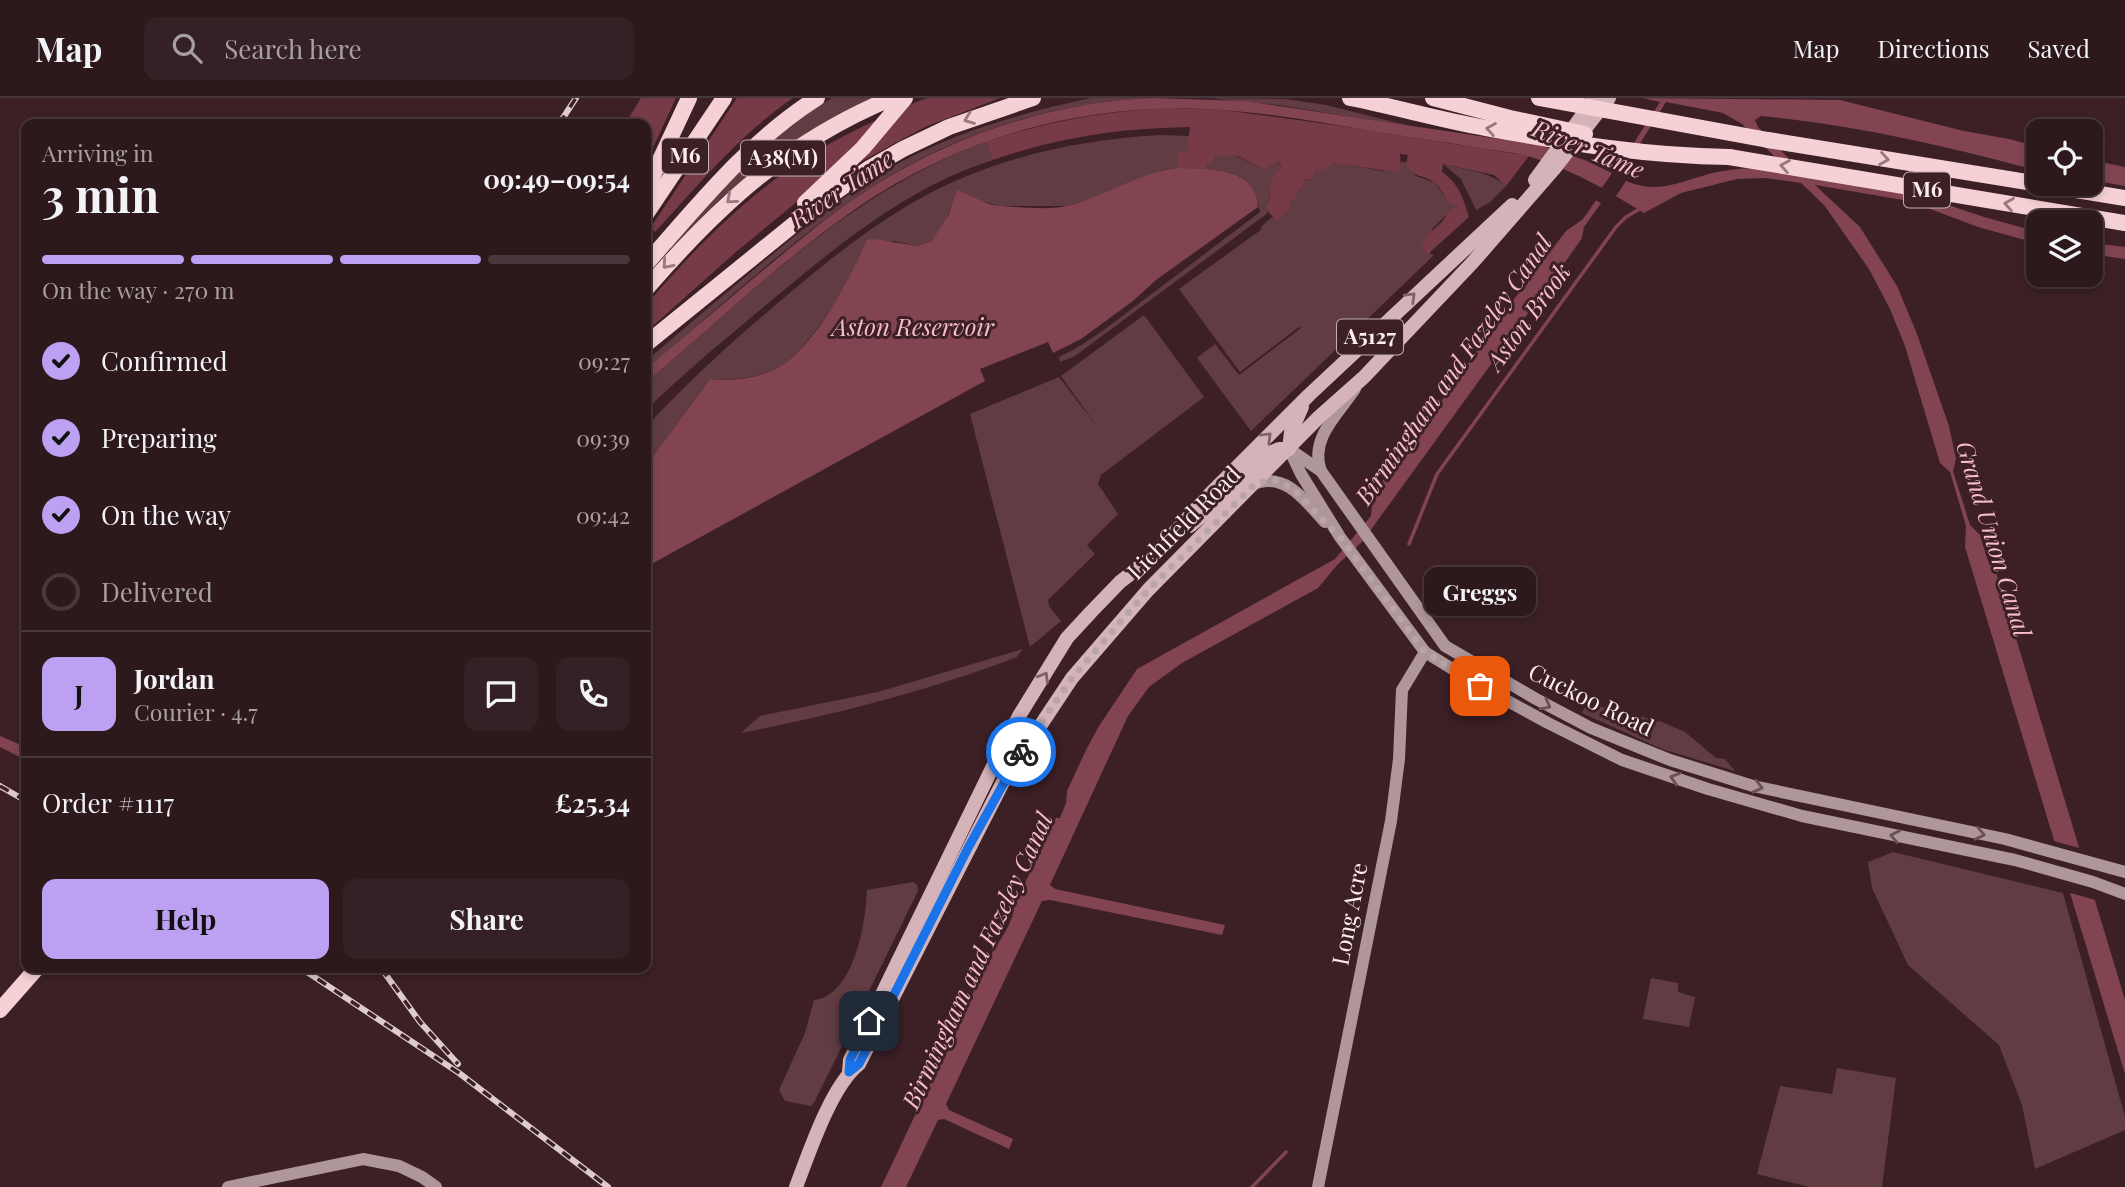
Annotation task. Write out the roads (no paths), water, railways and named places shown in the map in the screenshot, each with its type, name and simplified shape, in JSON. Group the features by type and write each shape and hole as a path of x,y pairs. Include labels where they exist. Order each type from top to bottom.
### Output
{"highway":[{"name":"M6","path":"651,179 689,98"},
{"name":"M6","path":"651,207 724,98"},
{"name":"A38(M)","path":"651,258 741,158 778,125 817,98"},
{"name":"A38(M)","path":"651,283 697,232 750,183 794,150 829,129 892,98"},
{"name":"A38(M)","path":"678,317 840,171 883,126 905,98"},
{"name":"A38(M)","path":"651,340 820,203 868,169 949,127 1034,98"},
{"name":"M6","path":"1350,98 1511,132 1650,153 1729,157"},
{"name":"M6","path":"1433,98 1574,131 2125,223"},
{"name":"M6","path":"1539,98 1768,140 2125,198"},
{"name":"M6","path":"1601,98 1745,125 1768,140"},
{"path":"0,1010 33,973"}],"main road":[{"name":"Lichfield Road","path":"849,1072 859,1064 1003,782 1072,678 1148,590 1319,417 1364,377 1473,262 1601,98"},
{"name":"Lichfield Road","path":"789,1187 849,1072 850,1060 1019,716 1067,638 1120,582 1152,557 1206,498 1309,395 1432,278 1503,215 1549,168"},
{"path":"1321,471 1317,452 1319,440 1364,377"},
{"path":"1152,557 1216,505 1267,454 1279,449 1289,449 1291,432 1309,395"},
{"name":"Cuckoo Road","path":"1289,449 1321,471 1445,646 1536,699 1601,732 1670,760 1753,786 2052,851 2120,871"},
{"name":"Cuckoo Road","path":"1289,449 1301,474 1340,537 1425,652 1480,686 1592,746 1668,776 1802,816 1979,852 2093,882 2125,894"},
{"path":"1256,483 1275,480 1293,489 1340,537"},
{"name":"Long Acre","path":"1318,1187 1391,821 1399,759 1402,690 1425,652"},
{"name":"Lichfield Road","path":"796,1187 814,1142"},
{"path":"228,1187 363,1159 399,1166 436,1187"}],"water":[{"path":"1152,98 1245,101 1540,145 1585,160 1614,174 1660,102 1643,98 1840,100 2026,144 2026,168 1866,131 1761,116 1755,120 1758,127 1805,175 1913,193 2026,228 2026,240 1978,227 1909,201 1815,185 1860,227 1897,286 1917,334 1949,426 1956,459 1953,471 1970,525 1980,535 1988,561 1993,562 2125,1000 2125,1074 1965,547 1966,526 1950,472 1940,463 1905,346 1890,309 1869,269 1824,205 1801,183 1765,178 1737,179 1681,193 1644,213 1609,192 1584,227 1582,238 1568,258 1362,542 1338,564 1318,588 1182,663 1149,687 1128,716 1050,885 1055,889 1225,925 1222,935 1050,900 1042,901 946,1104 949,1110 1013,1139 1009,1149 944,1119 938,1120 906,1187 881,1187 990,957 1008,926 1014,906 1056,818 1060,818 1067,791 1087,748 1137,669 1335,559 1371,516 1373,494 1419,431 1425,428 1515,298 1566,231 1583,219 1604,189 1541,160 1508,152 1265,114 1157,109 1066,120 1022,130 979,145 936,162 896,183 857,208 803,249 651,379 651,365 805,235 845,205 937,151 1006,124 1078,106","holes":["1666,102 1723,113 1742,124 1790,172 1738,169 1661,187 1634,184 1619,177"]},
{"path":"2103,162 2125,167 2125,186 2103,182"},
{"name":"Aston Reservoir","path":"1178,168 1228,172 1249,184 1258,207 1156,280 1133,301 1081,339 1053,353 1048,342 980,369 985,381 651,564 651,459 710,379 730,380 761,375 788,361 800,349 834,305 867,240 918,246 932,241 949,214 957,190 989,204 1054,208 1084,201 1164,170"},
{"path":"2103,244 2125,247 2125,259 2103,256"},
{"path":"0,736 21,745 21,758 0,747"}],"waterway":[{"name":"Aston Brook","path":"1409,544 1437,474 1616,227 1643,207"},
{"name":"Aston Brook","path":"1252,1187 1286,1152"}],"railway":[{"path":"562,119 576,98"},
{"path":"0,786 21,798"},
{"path":"309,973 459,1073 608,1187"},
{"path":"385,973 420,1022 458,1064"}],"place":[{"name":"Greggs","path":"1480,686"}],"water label":[{"name":"River Tame","path":"1588,150"},
{"name":"River Tame","path":"842,190"},
{"name":"Birmingham and Fazeley Canal","path":"1454,370"},
{"name":"Grand Union Canal","path":"1993,539"},
{"name":"Birmingham and Fazeley Canal","path":"978,961"}]}
